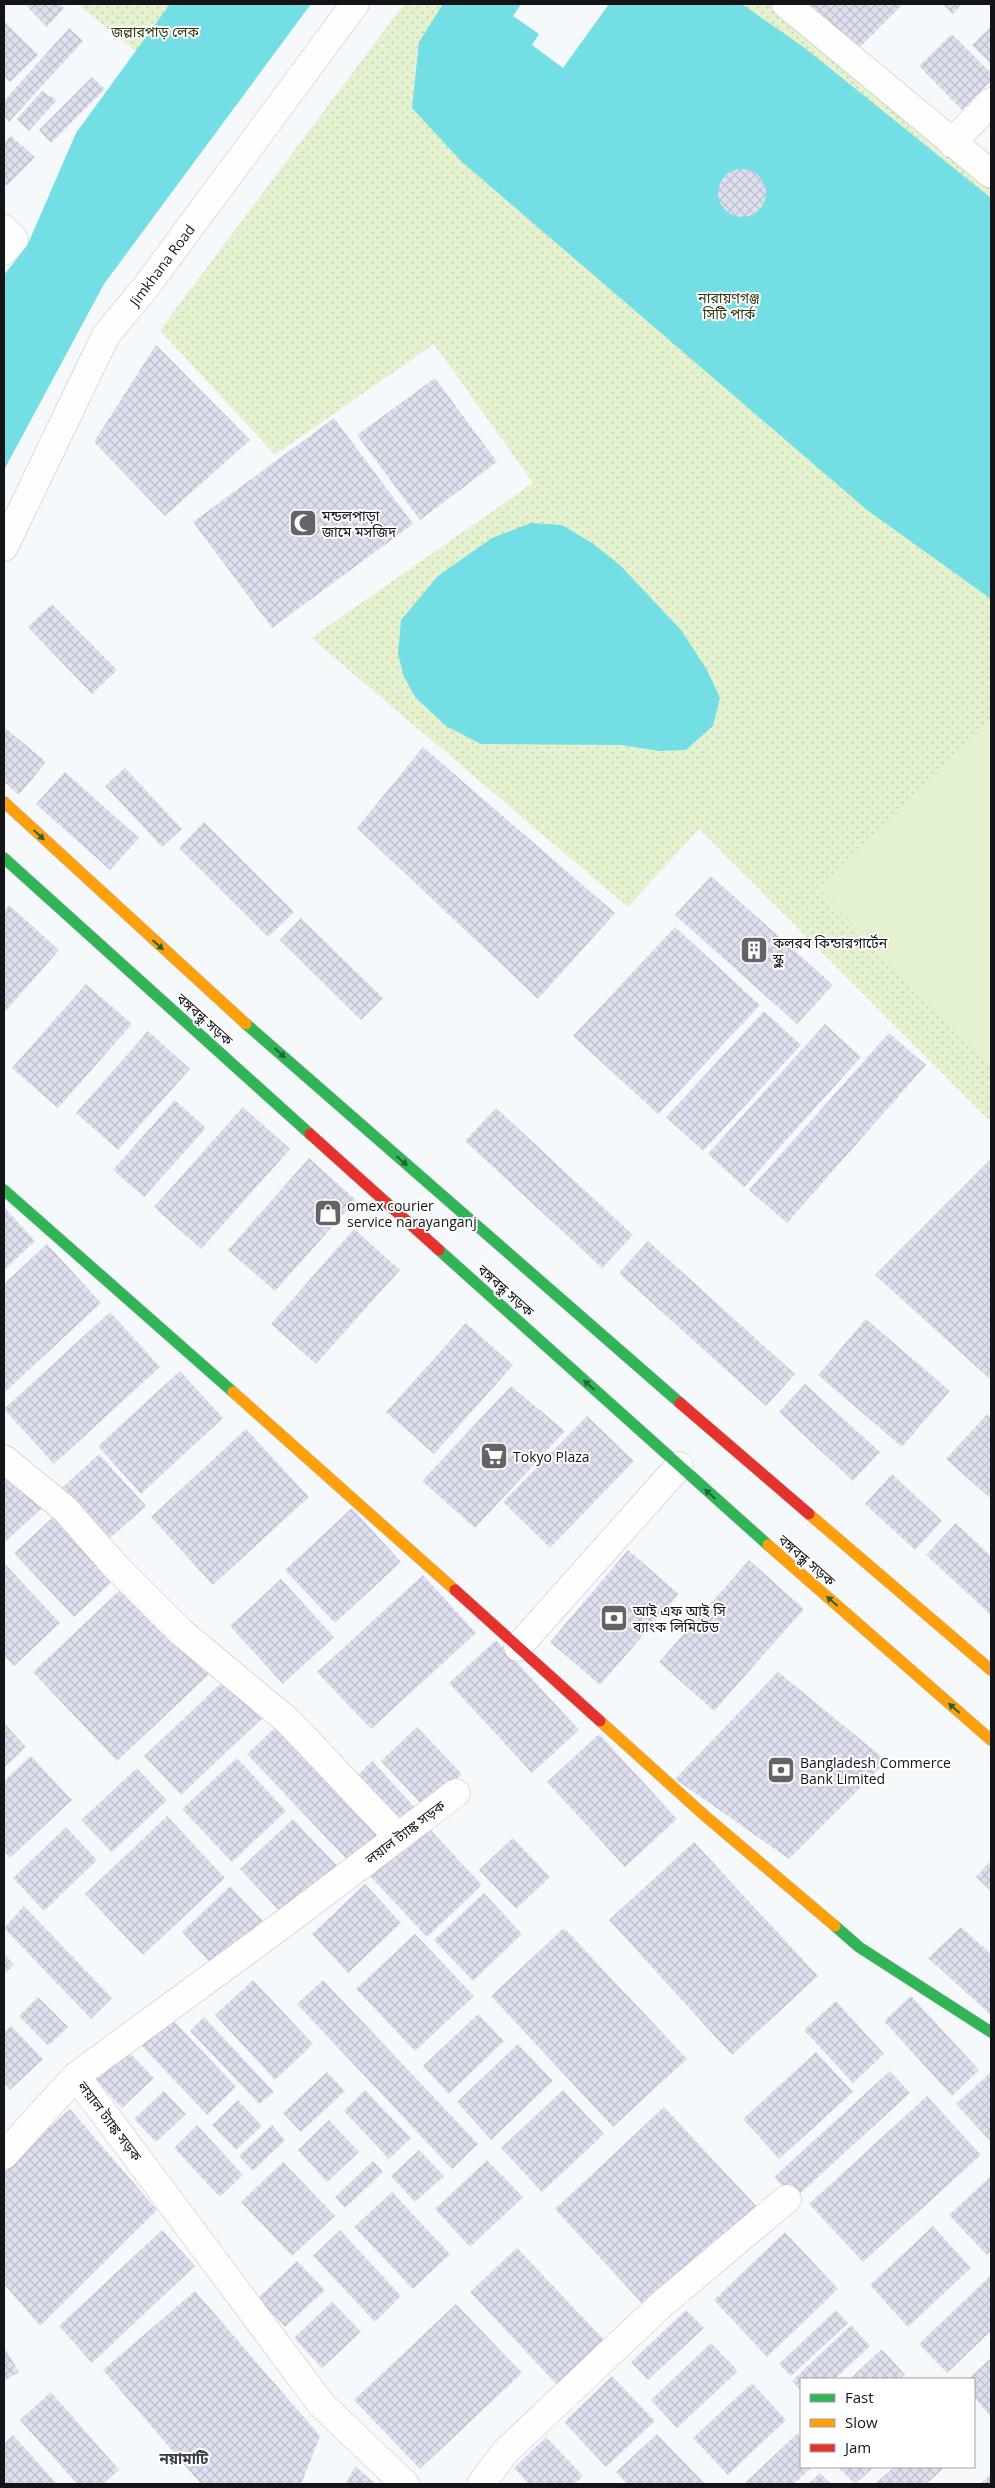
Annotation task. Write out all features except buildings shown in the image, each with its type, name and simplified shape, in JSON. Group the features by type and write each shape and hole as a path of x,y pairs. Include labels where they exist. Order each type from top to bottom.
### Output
{"main road":[{"name":"বঙ্গবন্ধু সড়ক","path":"4,802 123,914 396,1156 991,1670"},
{"name":"বঙ্গবন্ধু সড়ক","path":"4,858 678,1466 991,1740"},
{"path":"4,1190 97,1270 704,1816 859,1947 991,2032"}],"street":[{"name":"Jimkhana Road","path":"4,547 106,335 146,288 356,4"},
{"path":"786,4 991,174"},
{"path":"952,143 991,102"},
{"path":"4,229 14,239 4,251"},
{"path":"4,1459 65,1509 115,1566 181,1632 288,1721 398,1837"},
{"path":"518,1647 678,1466"},
{"name":"লয়াল ট্যাঙ্ক সড়ক","path":"406,2484 322,2405 76,2076 456,1793"},
{"path":"4,2155 76,2076"},
{"path":"481,2484 506,2451 662,2304 787,2200"}],"green space":[{"name":"জল্লারপাড় লেক","path":"77,4 213,4 159,70"},
{"name":"নারায়ণগঞ্জ সিটি পার্ক","path":"404,4 778,4 991,182 991,1122 699,829 628,907 311,638 533,483 434,344 275,455 160,330"},
{"path":"991,717 991,1064 818,888"}],"water":[{"path":"170,4 311,4 104,284 4,470 4,275 27,246 76,133"},
{"path":"443,4 742,4 806,49 991,198 991,599 867,510 462,162 412,108 419,42"},
{"path":"531,523 562,525 592,543 620,565 681,630 707,670 720,698 713,726 686,750 659,751 622,745 481,744 446,726 416,698 404,677 398,654 401,620 438,576 492,538"}],"pier":[{"path":"521,4 609,4 563,68 532,45 539,34 513,16"}],"traffic: fast":[{"path":"4,858 310,1134"},
{"path":"246,1024 680,1403"},
{"path":"4,1190 233,1392"},
{"path":"439,1250 768,1545"},
{"path":"835,1926 859,1947 991,2032"}],"traffic: slow":[{"path":"4,802 246,1024"},
{"path":"233,1392 455,1590"},
{"path":"809,1514 991,1670"},
{"path":"768,1545 991,1740"},
{"path":"600,1721 704,1815 835,1926"}],"traffic: jam":[{"path":"310,1134 439,1250"},
{"path":"680,1403 809,1514"},
{"path":"455,1590 600,1721"}],"place":[{"name":"মন্ডলপাড়া জামে মসজিদ","path":"303,523"},
{"name":"কলরব কিন্ডারগার্টেন স্কুল","path":"754,950"},
{"name":"omex courier service narayanganj","path":"328,1213"},
{"name":"Tokyo Plaza","path":"494,1456"},
{"name":"আই এফ আই সি ব্যাংক লিমিটেড","path":"614,1618"},
{"name":"Bangladesh Commerce Bank Limited","path":"781,1770"}],"district":[{"name":"নয়ামাটি","path":"184,2458"}]}
